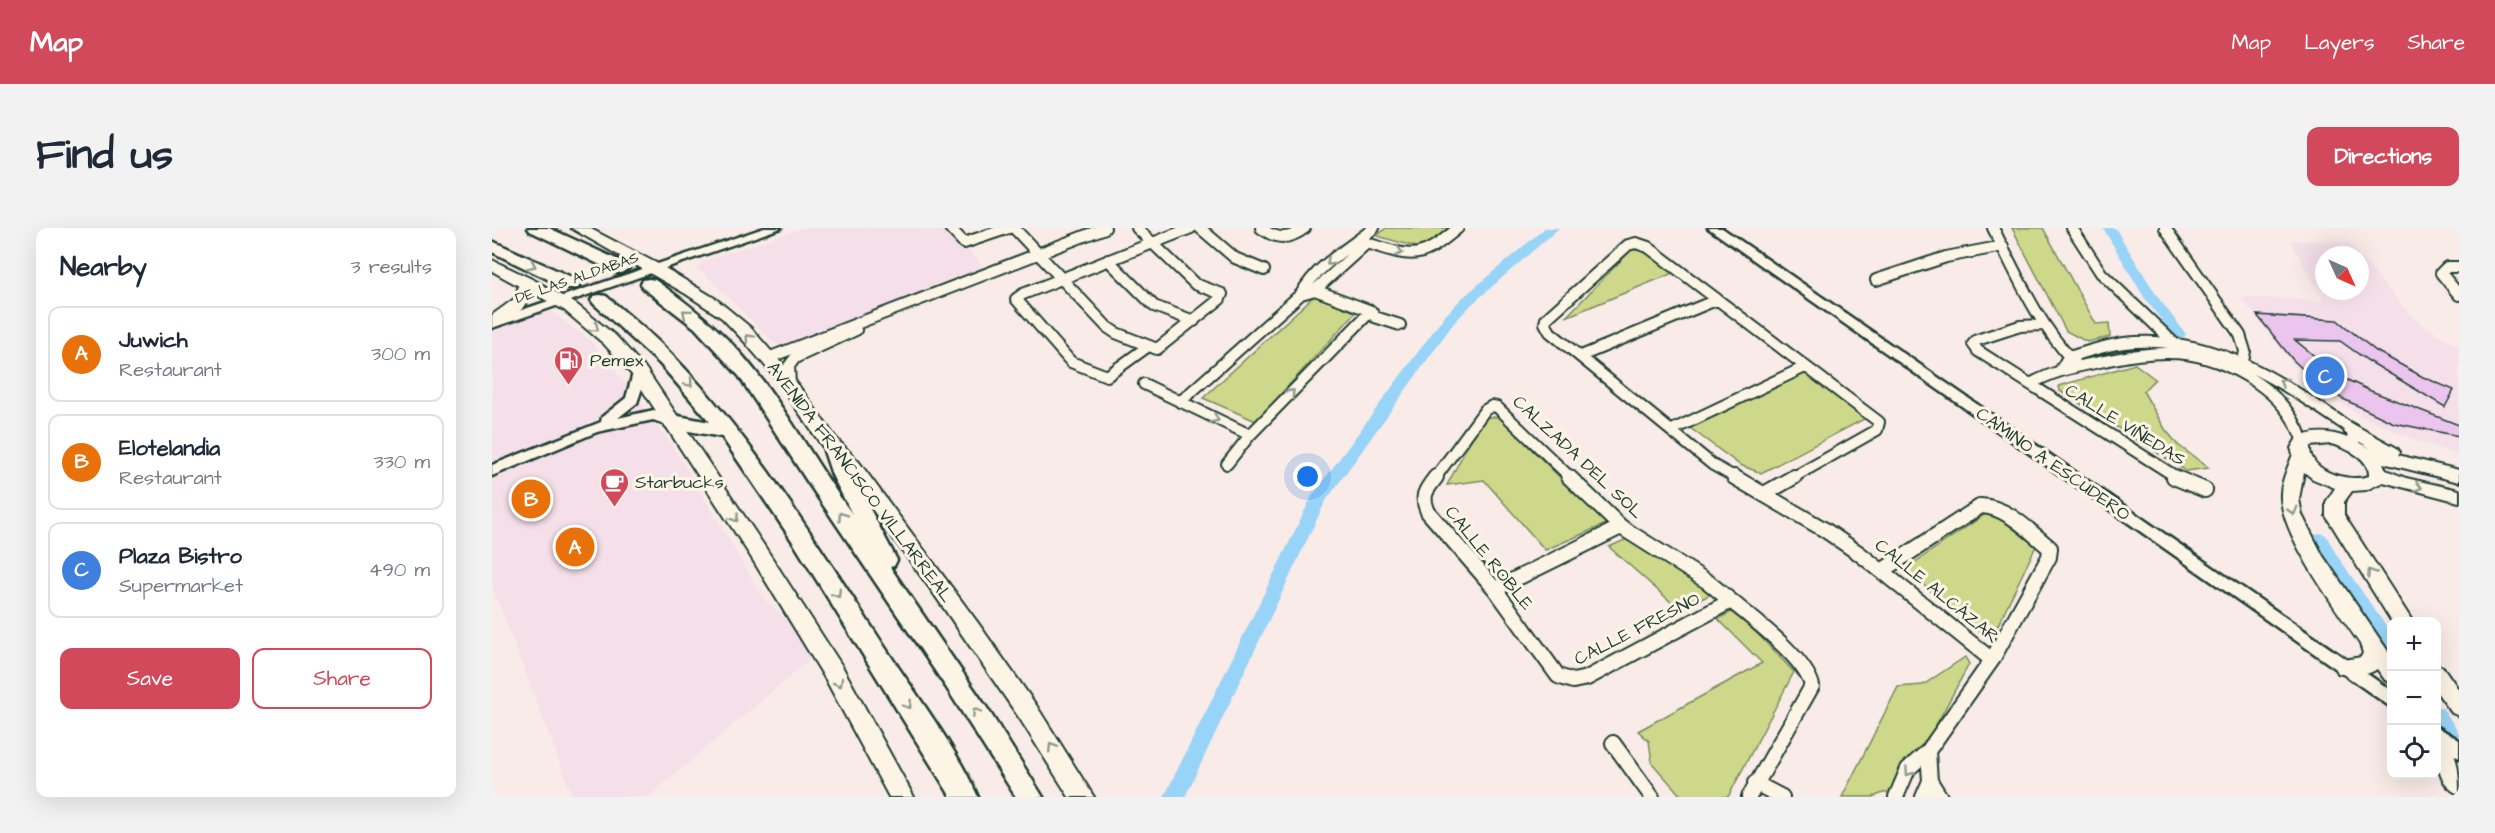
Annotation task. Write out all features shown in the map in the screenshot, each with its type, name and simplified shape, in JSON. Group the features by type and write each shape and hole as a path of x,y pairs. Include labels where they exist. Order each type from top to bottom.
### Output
{"highway":[{"path":"536,228 621,268"},
{"path":"492,246 572,284"},
{"name":"AVENIDA FRANCISCO VILLARREAL","path":"652,276 744,370 764,397 803,461 899,597 987,728 1030,797"},
{"path":"600,300 645,336 687,380 729,432 769,487 965,797"},
{"path":"673,422 729,432"},
{"path":"834,451 842,475 884,555 899,597"}],"main road":[{"name":"AVENIDA FRANCISCO VILLARREAL","path":"578,228 652,276 730,317 768,357 790,384 834,451 852,466 989,657 1048,740 1082,797"},
{"path":"492,265 560,301 604,335 640,373 834,673 902,797"},
{"path":"492,323 517,306 525,297 528,283"},
{"path":"2351,429 2425,468"},
{"path":"2389,671 2304,540 2292,513 2290,499 2302,448 2319,437 2337,440 2360,449 2459,476"},
{"path":"2302,448 2318,473 2347,485 2369,484 2376,480 2379,474 2378,467 2360,449"},
{"path":"2379,474 2403,483 2459,496"},
{"path":"2347,485 2333,506 2335,516 2400,617"},
{"path":"2344,667 2369,665 2373,653 2369,639"},
{"path":"2441,680 2459,707"},
{"path":"2445,742 2459,784"}],"street":[{"name":"DE LAS ALDABAS","path":"492,323 560,301 652,276 775,228"},
{"path":"950,228 964,243 1009,228"},
{"path":"1014,228 1110,330 1147,347 1157,349 1163,347 1194,321 1220,299 1222,294 1196,284 1137,228"},
{"path":"768,357 970,286 978,278 1105,228"},
{"path":"1147,347 1107,376 1071,362 1016,299 1023,294 1191,228"},
{"path":"1200,228 1236,258 1264,270"},
{"path":"1261,228 1279,239 1292,238 1305,228"},
{"path":"1180,402 1301,294 1315,290 1374,228"},
{"path":"1301,294 1305,284 1353,242 1366,239 1408,255 1422,255 1436,248 1458,228"},
{"name":"CAMINO A ESCUDERO","path":"1714,228 2387,698"},
{"path":"1994,228 2043,325 2068,357 2079,367"},
{"path":"2072,228 2101,273 2174,343"},
{"path":"2165,228 2240,335 2245,351 2242,367"},
{"name":"CALLE ALCÁZAR","path":"1764,494 1877,430 1879,426 1876,418 1805,367 1648,247 1636,243 1628,245 1546,319 1545,323 1550,332 1713,465 1825,530 1883,570 1992,660 1928,751 1908,769 1896,797"},
{"path":"1876,280 1946,256 2003,246"},
{"path":"1108,260 1154,306 1194,321"},
{"path":"2459,267 2447,267 2441,273 2459,295"},
{"path":"1315,290 1371,310 1375,317 1400,325"},
{"path":"1581,356 1716,300"},
{"path":"1227,464 1250,435 1371,310"},
{"name":"CALLE VIÑEDAS","path":"2043,325 2020,326 1977,340 1973,344 1978,351 2170,475 2205,490"},
{"path":"790,384 789,366 795,358 851,328"},
{"path":"2135,342 2142,352"},
{"name":"CALLE VIÑEDAS","path":"2061,369 2068,357 2135,342 2174,343 2216,351 2242,367 2290,412 2302,448"},
{"name":"CALLE VIÑEDAS","path":"2030,384 2061,369 2142,352 2197,354 2242,367 2291,387 2351,429"},
{"path":"1672,430 1805,367"},
{"path":"492,471 594,428 624,409 632,400 640,373"},
{"path":"1144,384 1250,435"},
{"name":"CALZADA DEL SOL","path":"1492,406 1500,409 1621,527 1708,582 1767,630 1803,668 1812,681 1810,691 1752,790"},
{"name":"CALLE ROBLE","path":"1492,406 1485,411 1422,498 1428,512 1495,589 1558,676"},
{"path":"594,428 654,415 673,422"},
{"path":"2351,429 2360,449"},
{"path":"1883,570 1981,506 1988,505 1992,505 2007,515 2050,548 2049,557 1992,660"},
{"path":"1495,589 1621,527"},
{"name":"CALLE FRESNO","path":"1558,676 1573,681 1587,678 1732,600"},
{"path":"1613,743 1652,797"},
{"path":"1923,797 1930,782 1928,751"},
{"path":"1930,782 1940,797"},
{"path":"1752,790 1782,797"}],"shaded area":[{"path":"802,228 950,228 986,270 778,347 707,276 696,268 704,261"},
{"path":"2290,240 2348,243 2351,246 2315,246 2315,285"},
{"path":"2369,267 2416,321 2459,347 2459,455 2420,442 2367,419 2342,404 2294,366 2241,297 2324,301 2369,300"},
{"path":"548,310 590,340 627,385 676,451 765,600 789,622 814,656 648,797 573,797 492,586 492,331"}],"green space":[{"path":"1386,228 1448,228 1427,246 1416,247 1377,236"},
{"path":"2012,228 2043,228 2096,324 2109,323 2110,337 2087,342 2066,331"},
{"path":"1643,248 1673,273 1566,317 1631,250"},
{"path":"1314,296 1357,311 1256,421 1203,398"},
{"path":"2135,364 2155,379 2143,391 2165,429 2178,445 2209,468 2186,471 2060,391 2059,386"},
{"path":"1804,370 1868,417 1761,473 1740,465 1686,425"},
{"path":"1483,417 1500,417 1590,508 1604,518 1606,524 1545,550 1484,480 1447,485"},
{"path":"1990,511 2036,546 1994,633 1981,633 1905,569"},
{"path":"1629,538 1715,592 1680,610 1609,547"},
{"path":"1735,610 1794,672 1728,797 1682,797 1652,763 1649,741 1638,731 1762,663 1718,619"},
{"path":"1965,657 1969,664 1900,792 1883,793 1873,797 1842,797 1898,687 1923,685"}],"building":[{"path":"2257,315 2337,320 2376,351 2423,377 2454,390 2445,407 2340,341 2295,340 2339,376 2459,425 2459,436 2394,423 2341,398 2293,360"}],"waterway":[{"path":"1174,797 1318,500 1448,321 1466,302 1553,228"},
{"path":"2109,228 2151,297 2179,334"},
{"path":"2320,539 2330,558 2387,644"},
{"path":"2441,722 2459,749"}],"tunnel":[{"path":"621,268 649,284"},
{"path":"572,284 600,300"}],"place":[{"name":"Plaza Bistro","path":"2325,376"},
{"name":"Pemex","path":"569,386"},
{"name":"Elotelandia","path":"531,499"},
{"name":"Starbucks","path":"614,508"},
{"name":"Juwich","path":"575,547"}]}
